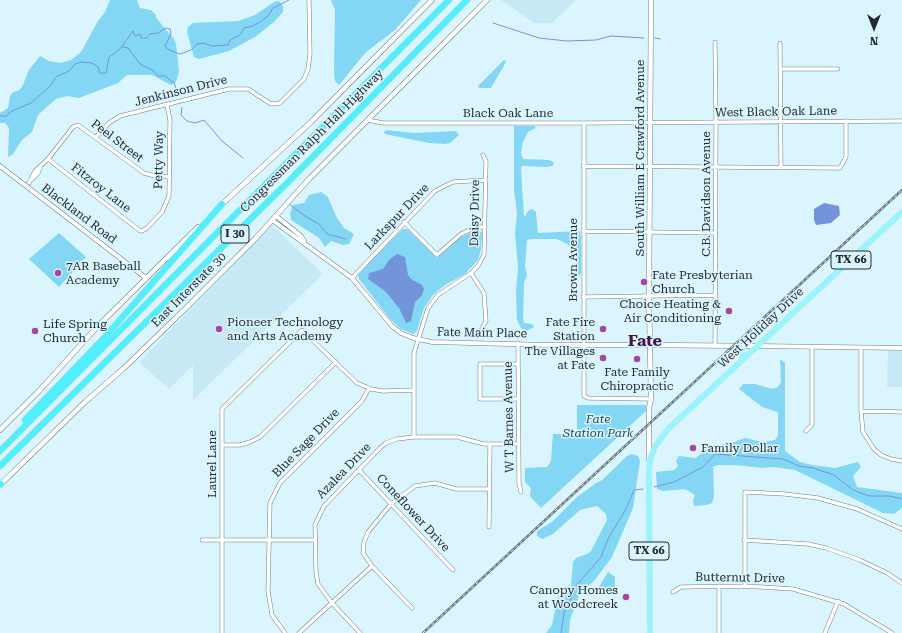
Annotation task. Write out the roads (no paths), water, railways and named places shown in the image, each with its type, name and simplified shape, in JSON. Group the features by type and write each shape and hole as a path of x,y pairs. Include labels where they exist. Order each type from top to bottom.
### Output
{"highway":[{"name":"Congressman Ralph Hall Highway","path":"0,450 450,0"},
{"name":"Congressman Ralph Hall Highway","path":"0,466 288,182 467,0"},
{"path":"0,447 104,338 222,204"}],"main road":[{"path":"0,430 44,386 97,327 146,278 222,204 311,122 432,0"},
{"name":"East Interstate 30","path":"0,485 86,401 170,324 276,216 367,120 486,0"},
{"name":"South William E Crawford Avenue","path":"649,469 649,408 651,399 649,296 649,123 651,0"},
{"name":"West Holiday Drive","path":"649,469 653,450 665,433 902,212"},
{"name":"Fate Main Place","path":"650,345 758,346"},
{"path":"739,346 743,354 742,361"},
{"name":"TX 66","path":"649,469 650,633"}],"street":[{"name":"Jenkinson Drive","path":"96,137 109,123 120,116 236,88 253,91 271,104 280,103 304,79 308,69 310,54 309,0"},
{"name":"C.B. Davidson Avenue","path":"715,42 715,346"},
{"path":"780,43 781,167"},
{"path":"780,69 838,69"},
{"name":"Petty Way","path":"142,230 150,225 166,205 169,196 170,120 167,105"},
{"name":"Black Oak Lane","path":"367,120 384,123 649,123"},
{"path":"582,166 840,168 846,157 846,121"},
{"name":"West Black Oak Lane","path":"649,123 902,121"},
{"name":"Brown Avenue","path":"584,123 582,166 584,396 588,398 651,399"},
{"name":"Peel Street","path":"48,159 76,125 81,126 144,173 155,176 170,177"},
{"name":"Daisy Drive","path":"414,437 414,353 428,308 438,295 471,273 478,266 484,255 486,227 486,161 483,154"},
{"path":"27,184 30,178 48,159"},
{"name":"Fitzroy Lane","path":"48,159 139,230 142,230"},
{"name":"Blackland Road","path":"0,166 27,184 146,278"},
{"name":"Larkspur Drive","path":"352,278 428,197 443,186 453,182 465,180 486,180"},
{"name":"Fate Main Place","path":"276,216 301,236 304,242"},
{"name":"Fate Main Place","path":"272,220 297,240 304,242 352,278 392,326 402,333 418,340 432,342 650,345"},
{"path":"404,222 437,255 461,234 476,227 486,227"},
{"path":"583,231 716,233"},
{"path":"471,273 484,293 486,321 482,328"},
{"path":"583,297 716,295"},
{"name":"Laurel Lane","path":"222,633 222,408 302,330 336,362"},
{"name":"W T Barnes Avenue","path":"518,343 519,483 521,492"},
{"name":"Fate Main Place","path":"758,346 794,348 902,348"},
{"path":"806,431 812,425 812,348"},
{"path":"861,348 861,411 863,432 874,449 891,459 902,461"},
{"path":"222,445 240,445 260,437 336,362 357,383 369,388 383,391 414,390"},
{"path":"518,364 480,364 480,399 519,399"},
{"name":"Blue Sage Drive","path":"285,633 272,615 268,591 270,503 280,483 362,402 369,388"},
{"path":"861,411 902,412"},
{"name":"Azalea Drive","path":"360,633 332,603 318,584 316,572 316,526 324,506 386,443 397,439 414,437 457,437 490,444 519,444"},
{"path":"489,528 490,444"},
{"name":"Coneflower Drive","path":"359,470 453,570"},
{"path":"412,608 372,566 363,553 364,542 372,525 391,504 415,486 435,483 456,489 489,489"},
{"path":"745,586 745,492 785,494 818,498 856,509 902,529"},
{"path":"202,540 316,540"},
{"path":"744,540 792,542 826,548 860,560 887,573 902,584"},
{"path":"299,633 372,566"},
{"path":"719,586 719,633"},
{"name":"Butternut Drive","path":"674,592 681,588 719,586 793,589 838,601 854,609 892,633"},
{"path":"825,633 838,601"}],"waterway":[{"path":"0,116 6,116 12,111 31,103 50,86 56,77 69,71 75,64 81,62 92,63 98,67 100,73 106,73 109,57 120,49 133,31 135,36 140,34 141,38 147,38 150,34 158,33 166,28 170,29 171,34 165,46 169,50 180,54 191,50 197,44 204,43 212,46 228,45 230,40 240,35 244,28 253,26 260,22 268,16 273,8 289,0"},
{"path":"493,23 539,38 567,41 596,40 611,36 644,38"},
{"path":"655,38 660,39"},
{"path":"123,47 128,48 140,64 154,71 158,76 165,76 174,83 178,94"},
{"path":"182,108 181,115 187,121 195,123 204,120 222,141 243,158"},
{"path":"289,204 319,224 327,234 346,239"},
{"path":"654,487 674,482 703,467 715,454 783,459 799,466 813,468 834,475 853,490 869,496 890,496 902,499"},
{"path":"561,633 564,613 577,585 601,557 609,537 626,509 634,490 643,489"}],"railway":[{"path":"423,633 902,190"}],"place":[{"name":"7AR Baseball Academy","path":"58,273"},
{"name":"Fate Presbyterian Church","path":"644,282"},
{"name":"Choice Heating & Air Conditioning","path":"729,311"},
{"name":"Pioneer Technology and Arts Academy","path":"219,329"},
{"name":"Fate Fire Station","path":"603,329"},
{"name":"Life Spring Church","path":"35,331"},
{"name":"The Villages at Fate","path":"603,358"},
{"name":"Fate Family Chiropractic","path":"637,359"},
{"name":"Family Dollar","path":"693,448"},
{"name":"Canopy Homes at Woodcreek","path":"626,597"}],"district":[{"name":"Fate","path":"645,341"}],"park label":[{"name":"Fate Station Park","path":"598,426"}]}
